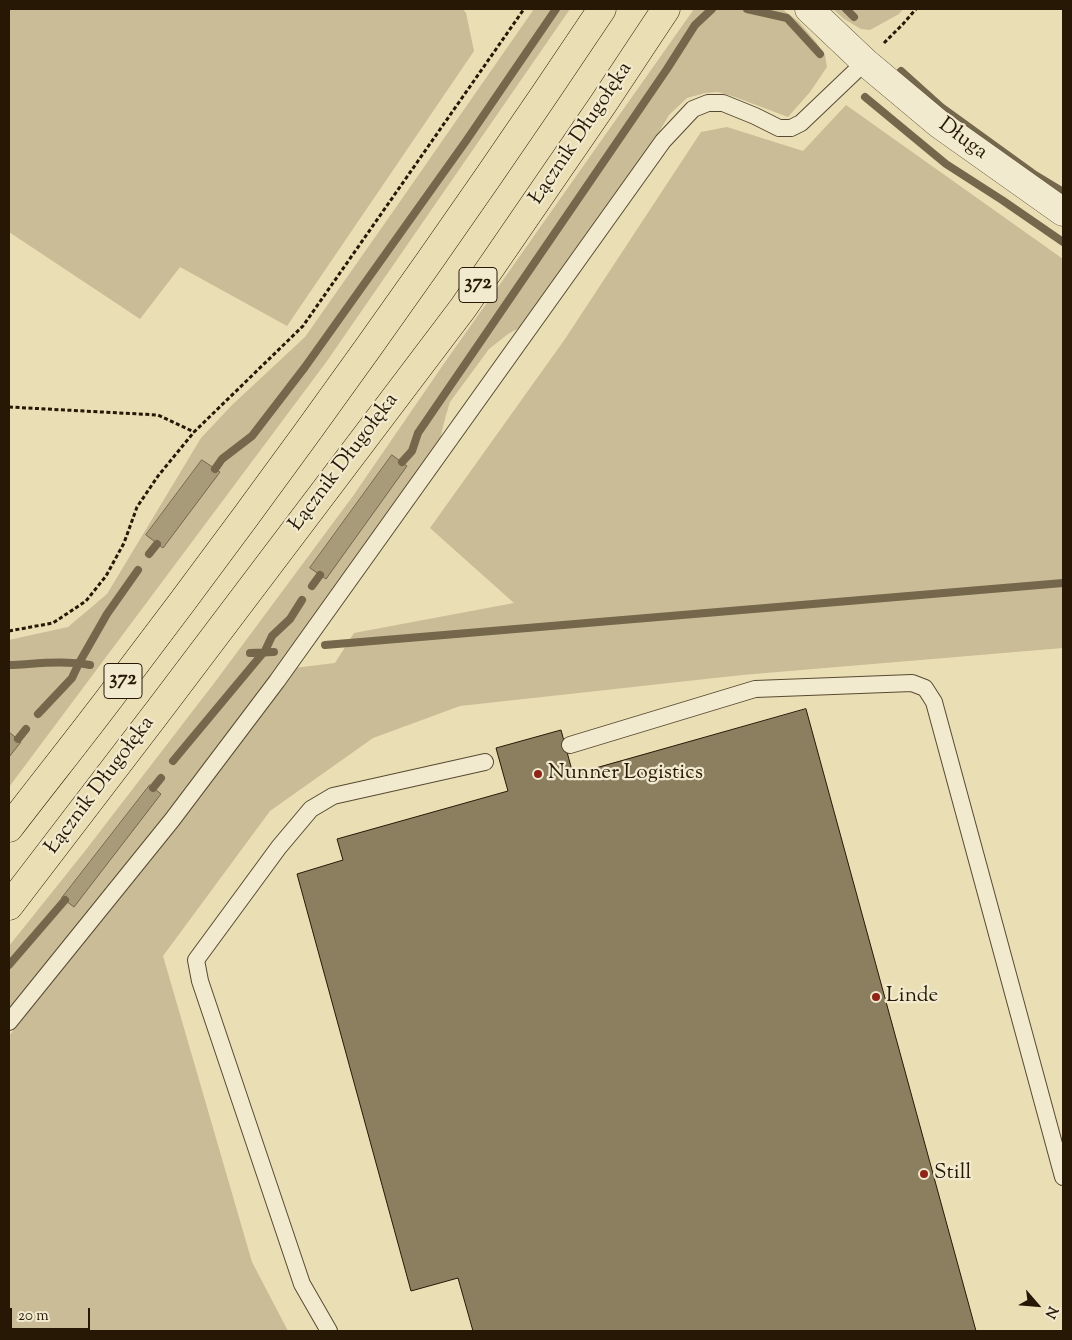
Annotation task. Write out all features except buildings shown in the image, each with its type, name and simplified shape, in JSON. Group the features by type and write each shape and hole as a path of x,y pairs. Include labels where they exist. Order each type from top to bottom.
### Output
{"main road":[{"name":"372","path":"9,828 128,673 346,379 490,174 602,9"},
{"name":"Łącznik Długołęka","path":"9,906 160,710 463,308 666,9"}],"street":[{"name":"Długa","path":"809,9 864,62 938,124 1063,212"}],"lane":[{"path":"9,1022 160,835 277,681 662,141 693,109 708,103 723,104 755,116 779,128 791,128 801,123 864,62"},
{"path":"570,745 755,690 912,683 925,688 934,702 1063,1177"},
{"path":"329,1331 302,1284 200,981 196,960 279,847 311,809 332,796 485,762"}],"path":[{"path":"9,631 53,623 86,601 106,576 124,543 137,507 158,476 194,432 303,326 524,9"},
{"path":"864,62 916,9"},
{"path":"9,407 158,414 194,432"}],"shaded area":[{"path":"9,9 463,9 466,13 474,51 287,326 180,267 140,319 9,232"},
{"path":"534,9 570,9 327,361 9,787 9,640 68,627 107,594 201,438 232,405 305,337"},
{"path":"694,9 782,9 799,22 816,42 825,55 827,67 810,92 788,117 718,92 687,98 669,115 659,132 519,328 489,349 450,402 440,439 280,664 131,859 9,1008 9,946 215,682 353,496"},
{"path":"833,9 903,9 899,14 870,30 861,29 844,19"},
{"path":"846,105 1063,259 1063,648 742,675 460,706 373,738 270,811 163,956 252,1262 288,1331 9,1331 9,1036 294,668 335,663 354,633 514,603 430,528 565,339 701,132 727,127 803,151"},
{"path":"392,455 407,466 326,579 310,568"},
{"path":"202,460 220,472 163,548 146,535"},
{"path":"9,732 21,742 9,757"},
{"path":"150,785 161,794 74,907 62,898"}],"waterway":[{"path":"215,469 222,459 252,436 305,367 466,141 556,9"},
{"path":"402,462 412,451 418,433 667,69 695,25 712,9"},
{"path":"747,9 787,18 820,54"},
{"path":"846,9 854,17"},
{"path":"901,71 941,107 1035,175 1063,192"},
{"path":"865,97 946,164 1063,242"},
{"path":"149,554 157,544"},
{"path":"38,714 72,678 107,614 138,570"},
{"path":"312,586 320,575"},
{"path":"325,645 1063,583"},
{"path":"264,653 272,636 290,619 302,600"},
{"path":"250,653 274,652"},
{"path":"173,761 263,653"},
{"path":"9,665 59,663 90,665"},
{"path":"18,739 26,729"},
{"path":"153,788 161,778"},
{"path":"9,965 65,900"}],"place":[{"name":"Nunner Logistics","path":"538,774"},
{"name":"Linde","path":"876,997"},
{"name":"Still","path":"924,1174"}]}
